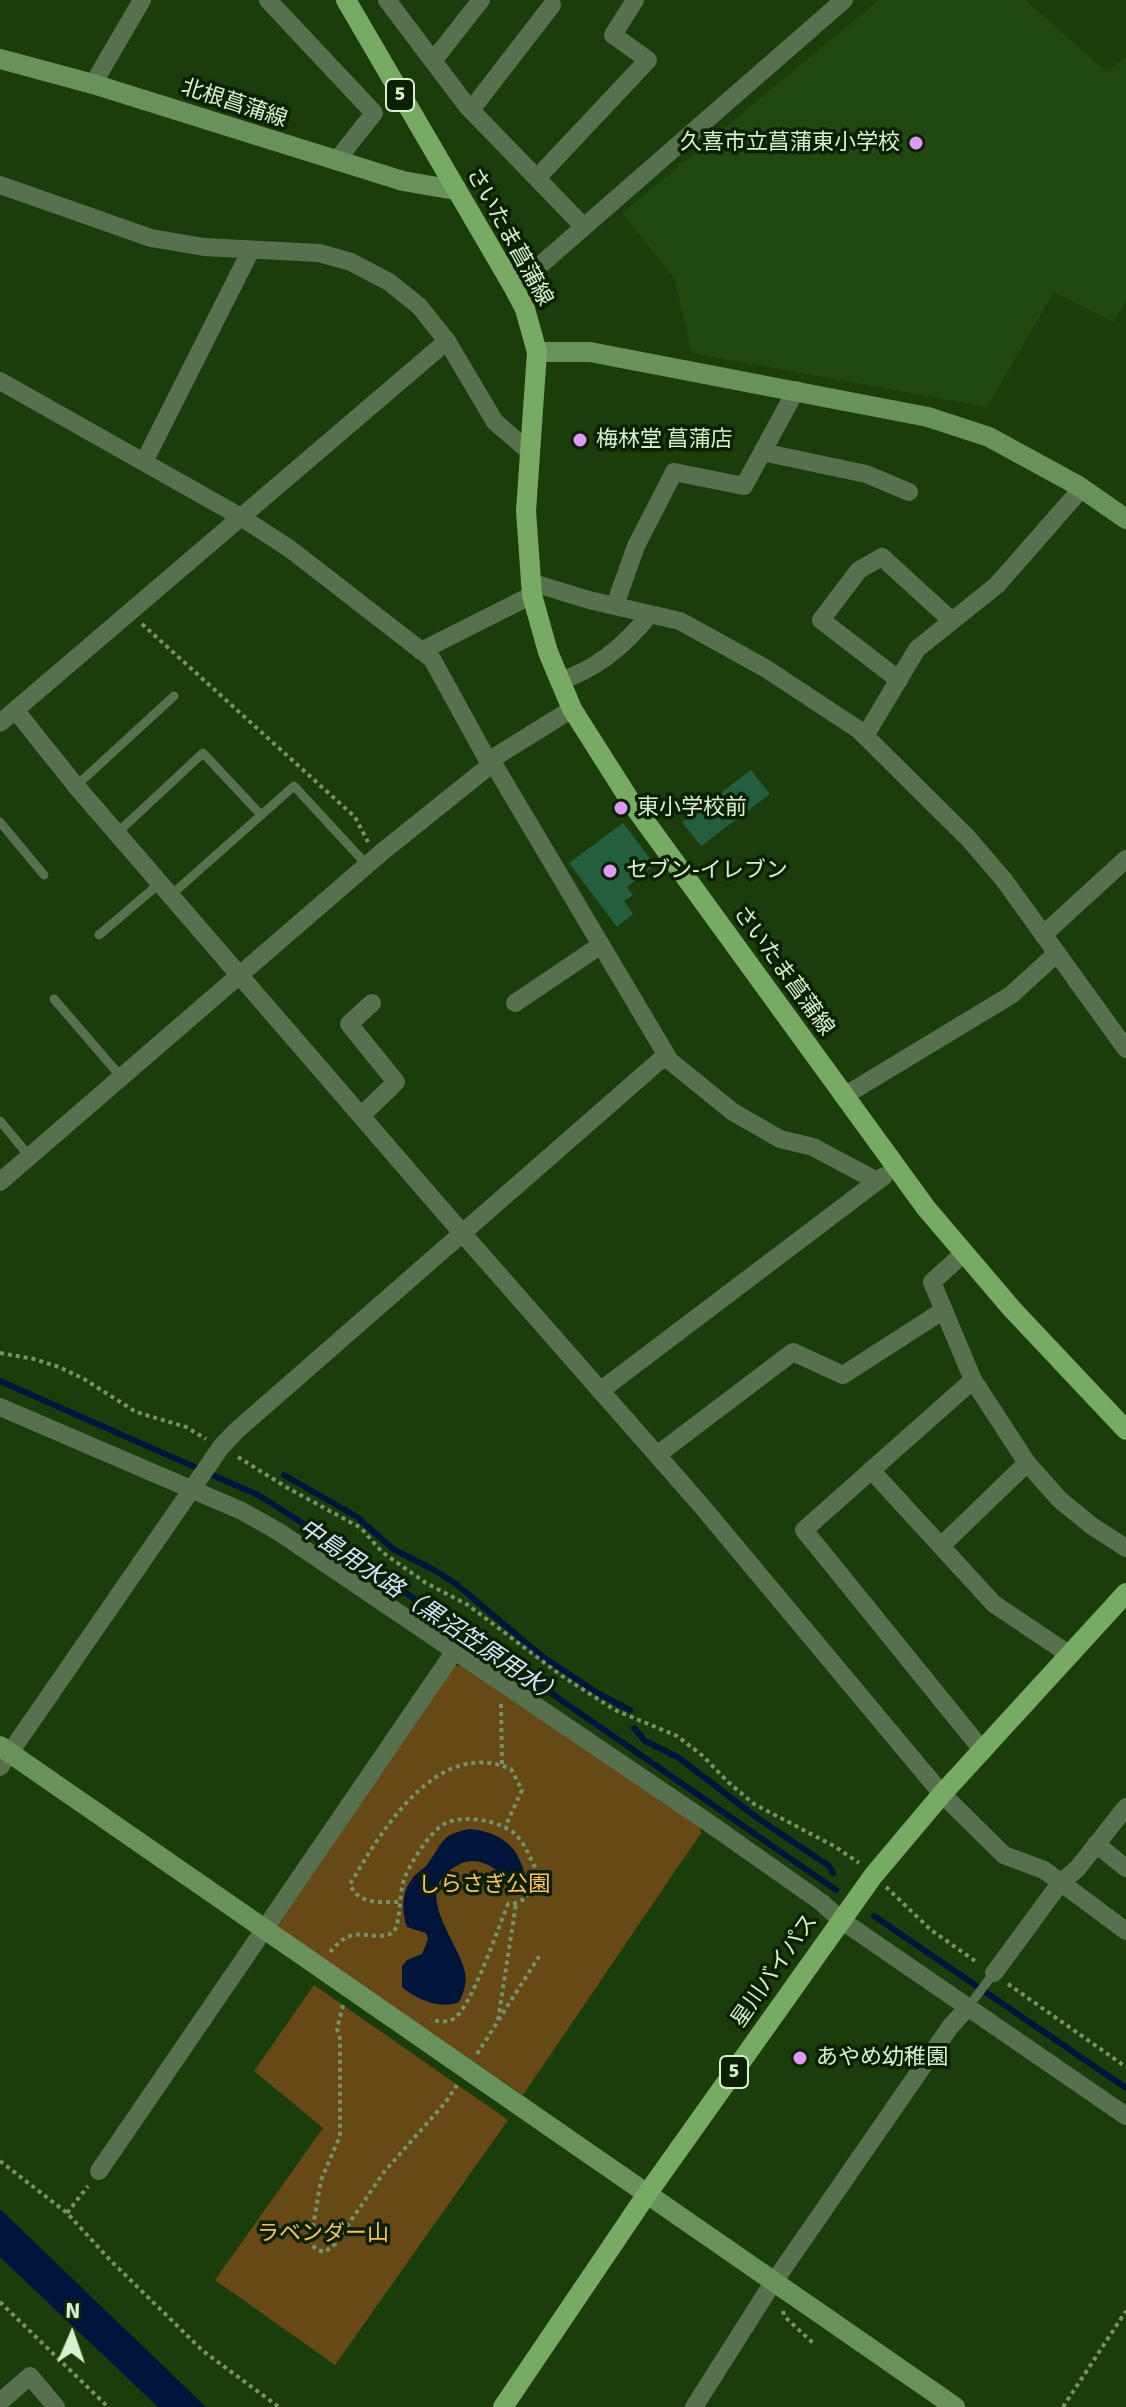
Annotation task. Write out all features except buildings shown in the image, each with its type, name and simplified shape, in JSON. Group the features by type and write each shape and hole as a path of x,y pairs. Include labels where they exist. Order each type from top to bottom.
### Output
{"main road":[{"name":"さいたま菖蒲線","path":"346,0 525,309 537,352 526,511 531,588 559,681 572,709 631,802 897,1168 1012,1309 1126,1430"},
{"name":"星川バイパス","path":"503,2407 647,2194 887,1857 1126,1593"}],"street":[{"path":"93,84 142,0"},
{"path":"268,0 374,113 336,161"},
{"path":"387,0 471,110 583,226"},
{"path":"433,61 481,0"},
{"path":"537,178 648,60 613,35 635,0"},
{"path":"514,288 832,4"},
{"path":"471,110 552,5"},
{"name":"北根菖蒲線","path":"0,59 93,84 403,181 455,190"},
{"path":"0,185 151,238 204,247 319,253 351,262 389,282 419,306 447,341 495,422 530,452"},
{"path":"144,462 251,250"},
{"path":"447,341 6,713 76,786 657,1455 942,1794 1004,1855 1044,1870 1126,1931"},
{"path":"537,352 590,352 928,417 989,437 1082,488 1126,519"},
{"path":"0,381 241,517 290,549 432,659 670,1061 733,1112 780,1139 813,1147 877,1181"},
{"path":"615,605 636,546 674,472 744,486 796,390"},
{"path":"762,452 866,474 909,492"},
{"path":"865,736 917,649 997,585 1082,488"},
{"path":"899,680 821,620 859,570 882,557 952,621"},
{"path":"421,651 531,588 680,621 765,668 865,736 968,838 1004,880 1126,1049"},
{"path":"559,681 576,676 608,655 637,631 650,614"},
{"path":"0,1182 241,976 366,864 491,761 572,709"},
{"path":"1043,935 1126,859"},
{"path":"515,1003 601,945"},
{"path":"844,1096 1011,995 1056,954"},
{"path":"361,1116 396,1082 349,1024 372,1003"},
{"path":"666,1055 211,1450 193,1486 3,1755 264,1928 647,2194 777,2291 955,2407"},
{"path":"600,1391 897,1168"},
{"path":"964,1253 932,1282 973,1380 1027,1463 1060,1500 1126,1548"},
{"path":"657,1455 793,1352 843,1375 944,1310"},
{"path":"973,1380 804,1530 983,1751"},
{"path":"0,1407 193,1486 279,1532 706,1821 821,1902 841,1920 972,2003 1126,2116"},
{"path":"941,1546 1027,1463"},
{"path":"871,1470 994,1604 1070,1655"},
{"path":"99,2171 454,1652"},
{"path":"991,1974 1061,1882 1077,1869 1126,1807"},
{"path":"1096,1844 1126,1868"},
{"path":"694,2407 777,2291 950,2027 972,2003"},
{"path":"0,2402 30,2376 56,2407"}],"lane":[{"path":"76,786 174,696"},
{"path":"117,833 203,753 261,815"},
{"path":"99,935 166,889 294,786 366,864"},
{"path":"0,822 44,875"},
{"path":"54,999 122,1078"},
{"path":"0,1121 30,1157"},
{"path":"972,2003 991,1974"}],"path":[{"path":"129,611 355,817 370,845 366,864"},
{"path":"0,1353 59,1367 136,1412 186,1427 211,1450"},
{"path":"231,1453 361,1528 382,1552 426,1583 468,1605 562,1676 627,1717 677,1736 754,1804 834,1846 863,1868"},
{"path":"502,1766 502,1702 509,1689"},
{"path":"398,1902 363,1899 351,1890 350,1884 380,1835 434,1778 460,1764 476,1763 511,1769 522,1790 505,1827"},
{"path":"341,1961 328,1953 346,1937 377,1938 394,1932 398,1925 398,1902 405,1877 426,1842 446,1823 496,1822 515,1833 538,1873 525,1899 508,1904 471,1993 456,2017 447,2022 428,2018"},
{"path":"884,1886 931,1930 1126,2067"},
{"path":"497,2023 516,1904"},
{"path":"485,2042 540,1955"},
{"path":"346,2002 337,2029 340,2039 340,2136 321,2180 310,2243 317,2250 325,2252 335,2244 384,2172 445,2103"},
{"path":"0,2161 67,2213 203,2351 279,2407"},
{"path":"67,2213 99,2171"},
{"path":"777,2291 784,2316 814,2344"},
{"path":"0,2302 108,2407"},
{"path":"1063,2407 1126,2311"}],"shaded area":[{"name":"久喜市立菖蒲東小学校","path":"879,0 1025,0 1107,72 1126,57 1126,301 1113,322 1054,292 987,407 692,353 674,278 622,213"}],"green space":[{"name":"しらさぎ公園","path":"454,1666 461,1666 700,1827 701,1833 523,2095 279,1929 277,1920"},
{"name":"ラベンダー山","path":"314,1985 508,2120 335,2365 215,2280 323,2128 254,2071"}],"water":[{"path":"470,1829 505,1841 517,1854 524,1872 521,1879 509,1880 487,1864 474,1861 460,1864 445,1875 438,1887 437,1901 440,1915 461,1959 466,1980 459,2002 436,2004 414,1996 402,1987 402,1966 407,1960 422,1954 428,1939 426,1933 407,1927 404,1896 408,1884 445,1839"},
{"path":"0,2209 206,2407 158,2407 0,2257"}],"waterway":[{"name":"中島用水路（黒沼笠原用水）","path":"0,1381 260,1496 335,1544 836,1890"},
{"path":"284,1475 357,1517 393,1549 456,1584 543,1657 599,1694 630,1710"},
{"path":"634,1728 645,1741 679,1758 756,1817 829,1866 833,1873"},
{"name":"中島用水路（黒沼笠原用水）","path":"874,1916 1126,2088"}],"place":[{"name":"久喜市立菖蒲東小学校","path":"916,143"},
{"name":"梅林堂 菖蒲店","path":"580,440"},
{"name":"東小学校前","path":"621,808"},
{"name":"セブン-イレブン","path":"610,871"},
{"name":"あやめ幼稚園","path":"800,2058"}]}
